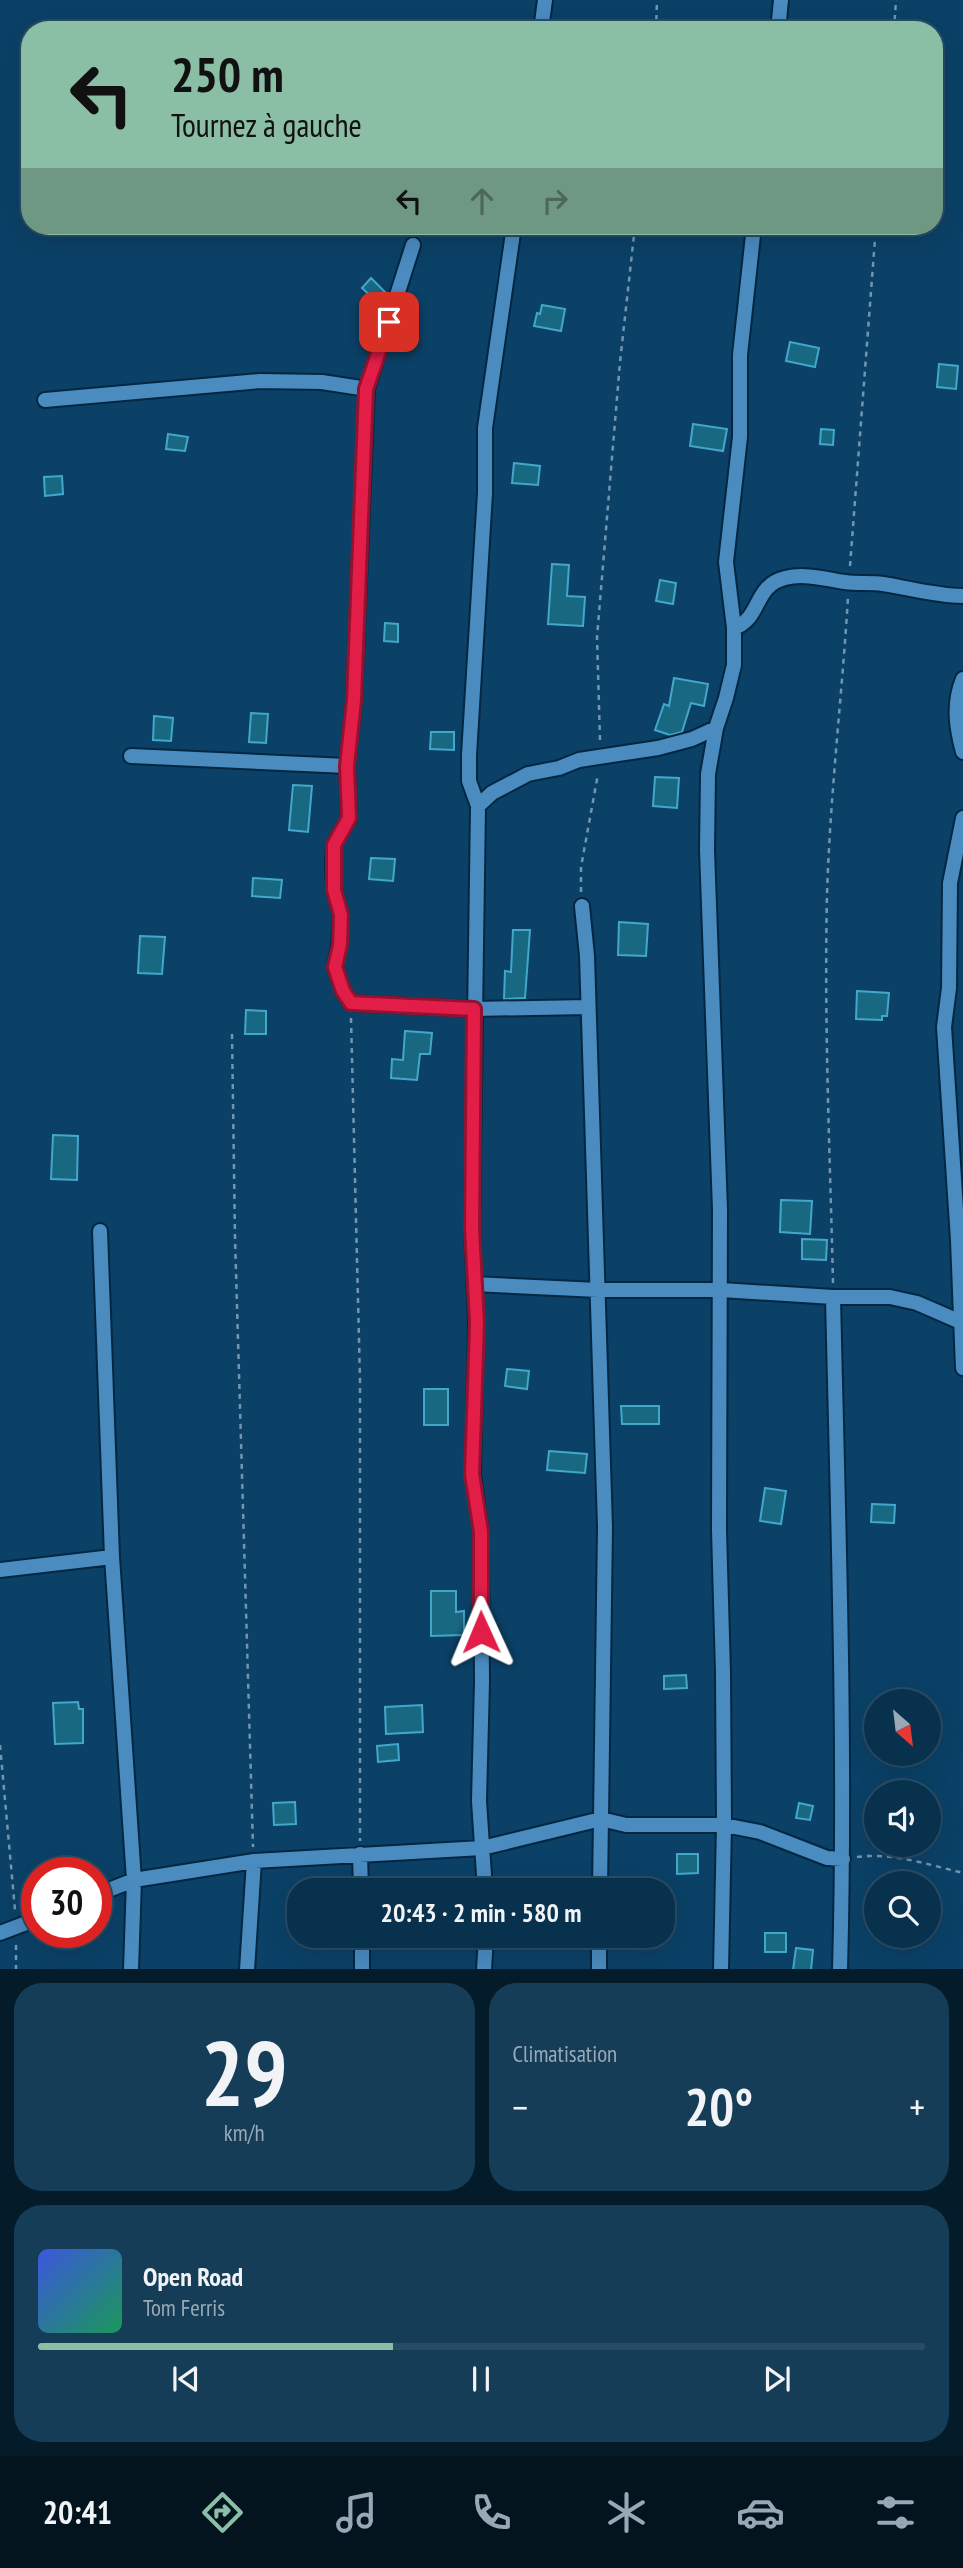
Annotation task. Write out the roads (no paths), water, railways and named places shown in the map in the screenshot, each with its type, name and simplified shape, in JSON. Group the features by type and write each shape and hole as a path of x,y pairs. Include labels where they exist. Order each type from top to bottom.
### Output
{"street":[{"path":"542,21 545,0"},
{"path":"779,21 780,0"},
{"path":"484,1878 479,1801 482,1682 481,1532 472,1474 477,1323 472,1229 478,806 469,781 469,755 485,493 485,428 513,235"},
{"path":"721,1969 724,1825 719,1530 721,1290 717,1094 707,850 708,774 716,728 734,665 734,628 726,562 740,438 740,355 753,235"},
{"path":"413,245 366,389 354,700 347,766 349,818 334,845 333,863 334,890 341,915 340,945 335,967 343,991 351,1003 474,1009 588,1007"},
{"path":"45,400 260,381 322,382 366,389"},
{"path":"734,628 746,624 767,587 785,578 807,576 878,583 963,596"},
{"path":"963,679 956,701 963,752"},
{"path":"478,806 492,793 528,774 559,768 579,760 658,748 692,739 716,728"},
{"path":"131,756 347,766"},
{"path":"963,818 950,883 949,988 944,1027 963,1368"},
{"path":"582,906 588,1007 605,1527 600,1878"},
{"path":"100,1231 112,1557 134,1880 131,1969"},
{"path":"474,1284 598,1290 721,1290 833,1297 890,1297 916,1303 962,1323"},
{"path":"833,1297 842,1659 843,1859 840,1969"},
{"path":"0,1570 112,1557"},
{"path":"112,1889 134,1880 254,1861 482,1848 601,1819 626,1825 724,1825 760,1832 827,1858 843,1859"},
{"path":"360,1854 361,1878"},
{"path":"247,1969 254,1861"},
{"path":"0,1933 21,1925"},
{"path":"362,1948 362,1969"},
{"path":"484,1969 485,1948"},
{"path":"599,1948 599,1969"}]}
